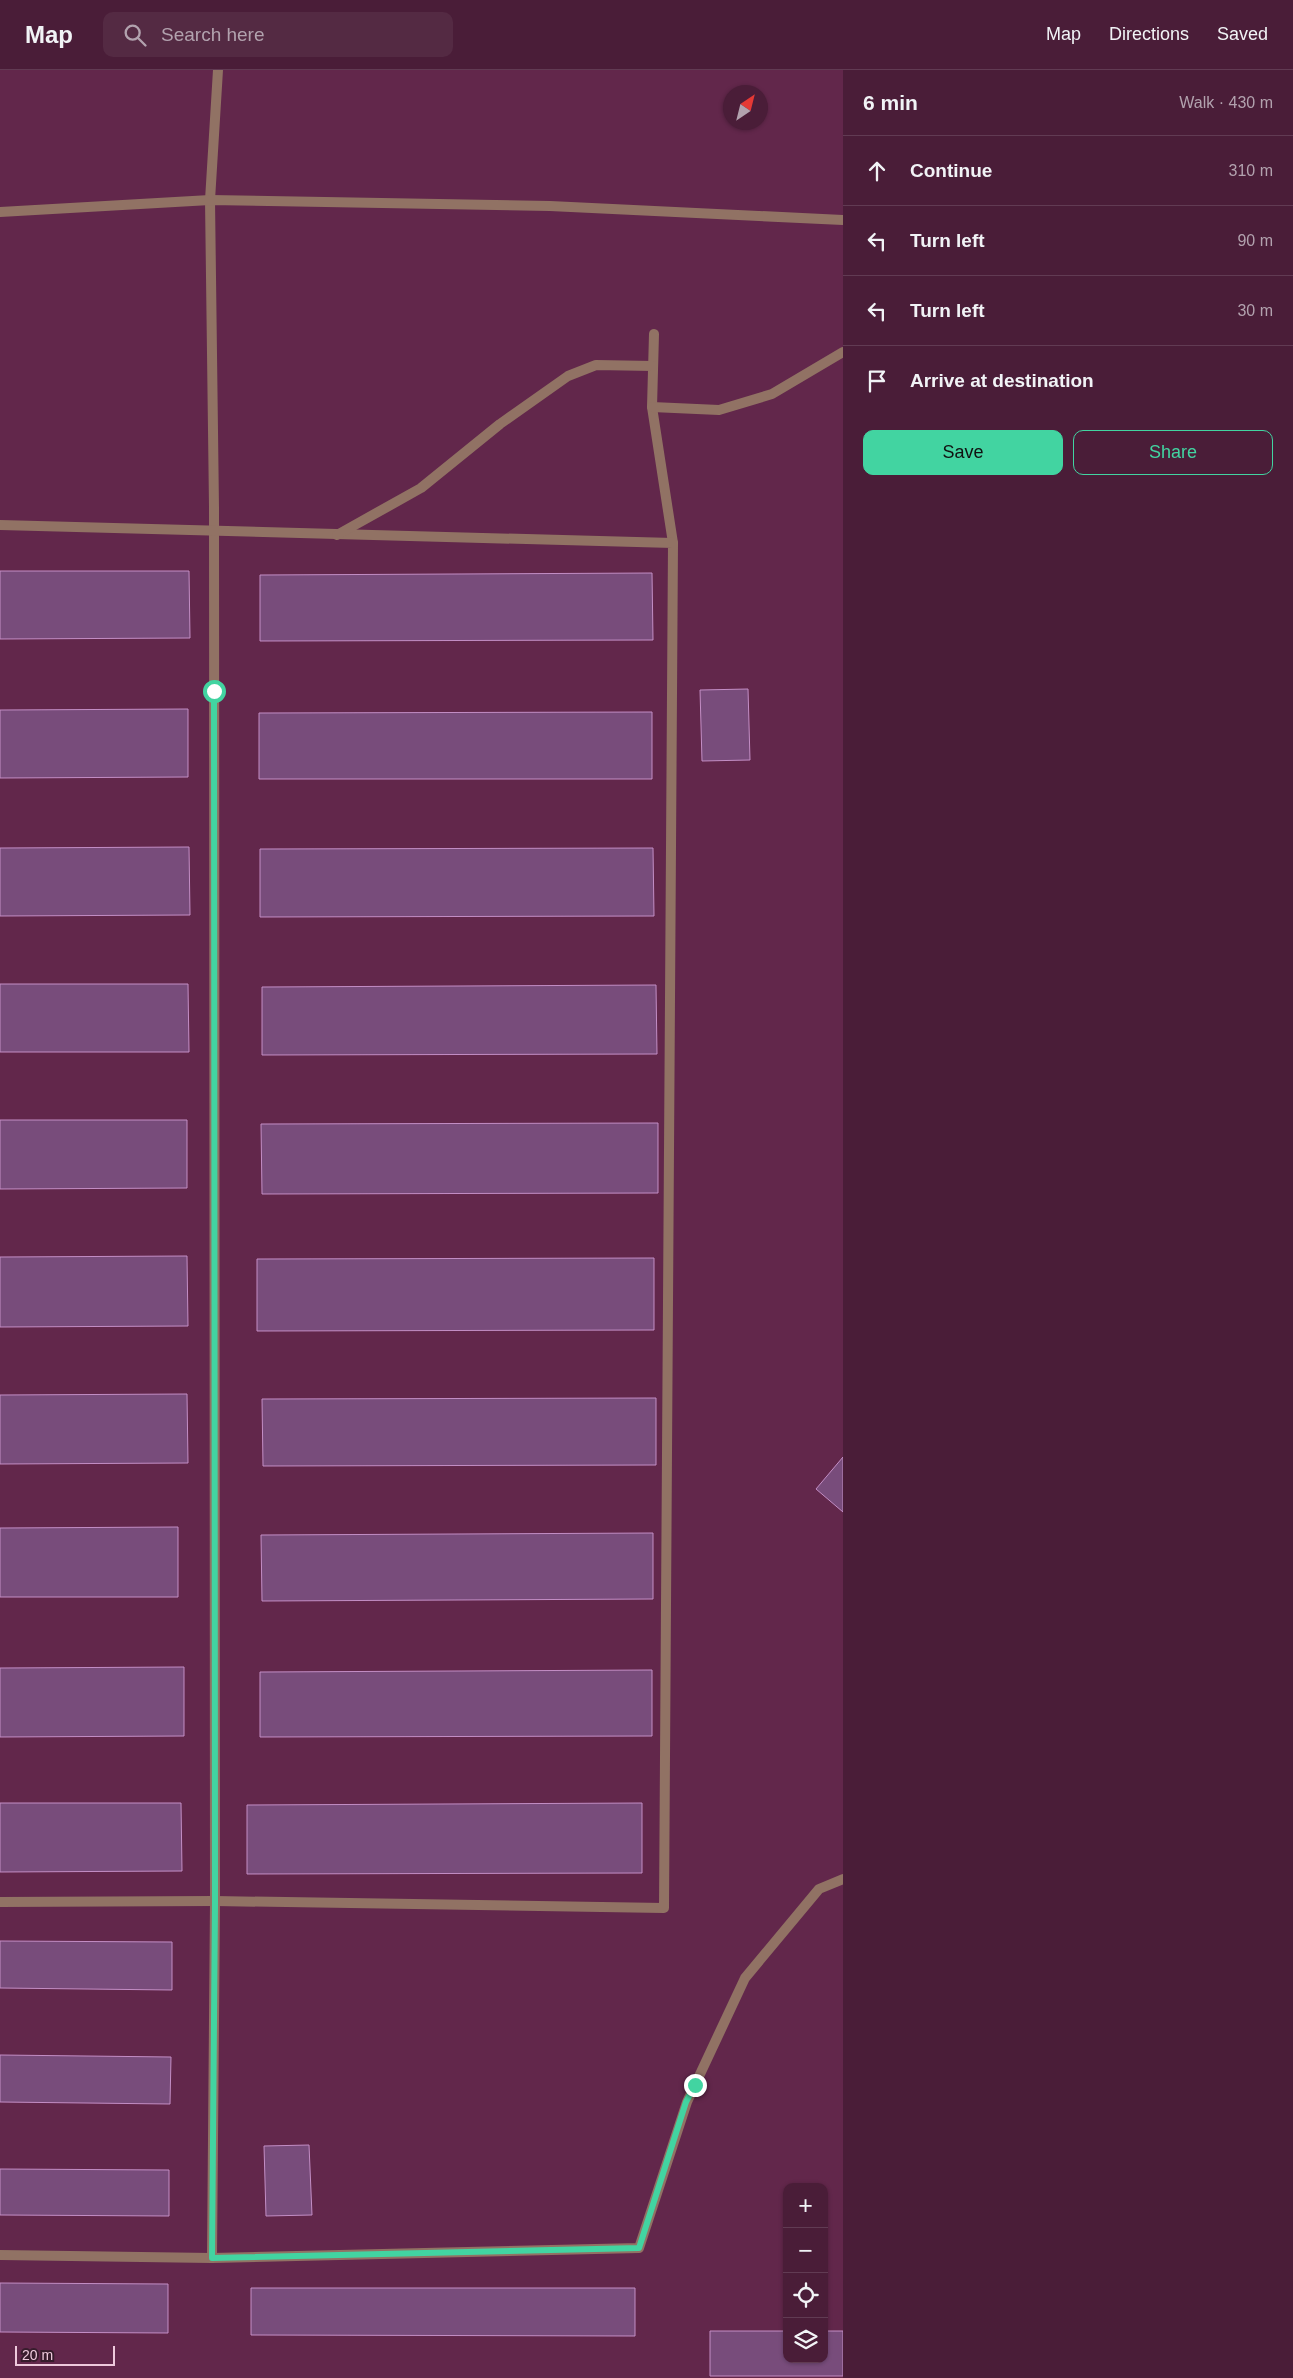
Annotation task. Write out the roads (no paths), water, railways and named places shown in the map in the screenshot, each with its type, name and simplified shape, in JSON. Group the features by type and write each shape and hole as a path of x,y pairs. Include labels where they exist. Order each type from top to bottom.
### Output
{"lane":[{"path":"212,2258 215,1902 214,532 210,200 218,70"},
{"path":"0,212 210,200 550,206 843,220"},
{"path":"0,1902 215,1902 664,1908 674,543 652,408 654,334"},
{"path":"652,408 719,410 772,394 843,352"},
{"path":"336,536 421,488 500,424 568,376 596,365 653,366"},
{"path":"0,525 336,536 674,543"},
{"path":"0,2255 212,2258 639,2248 686,2102 745,1978 819,1889 843,1880"}]}
